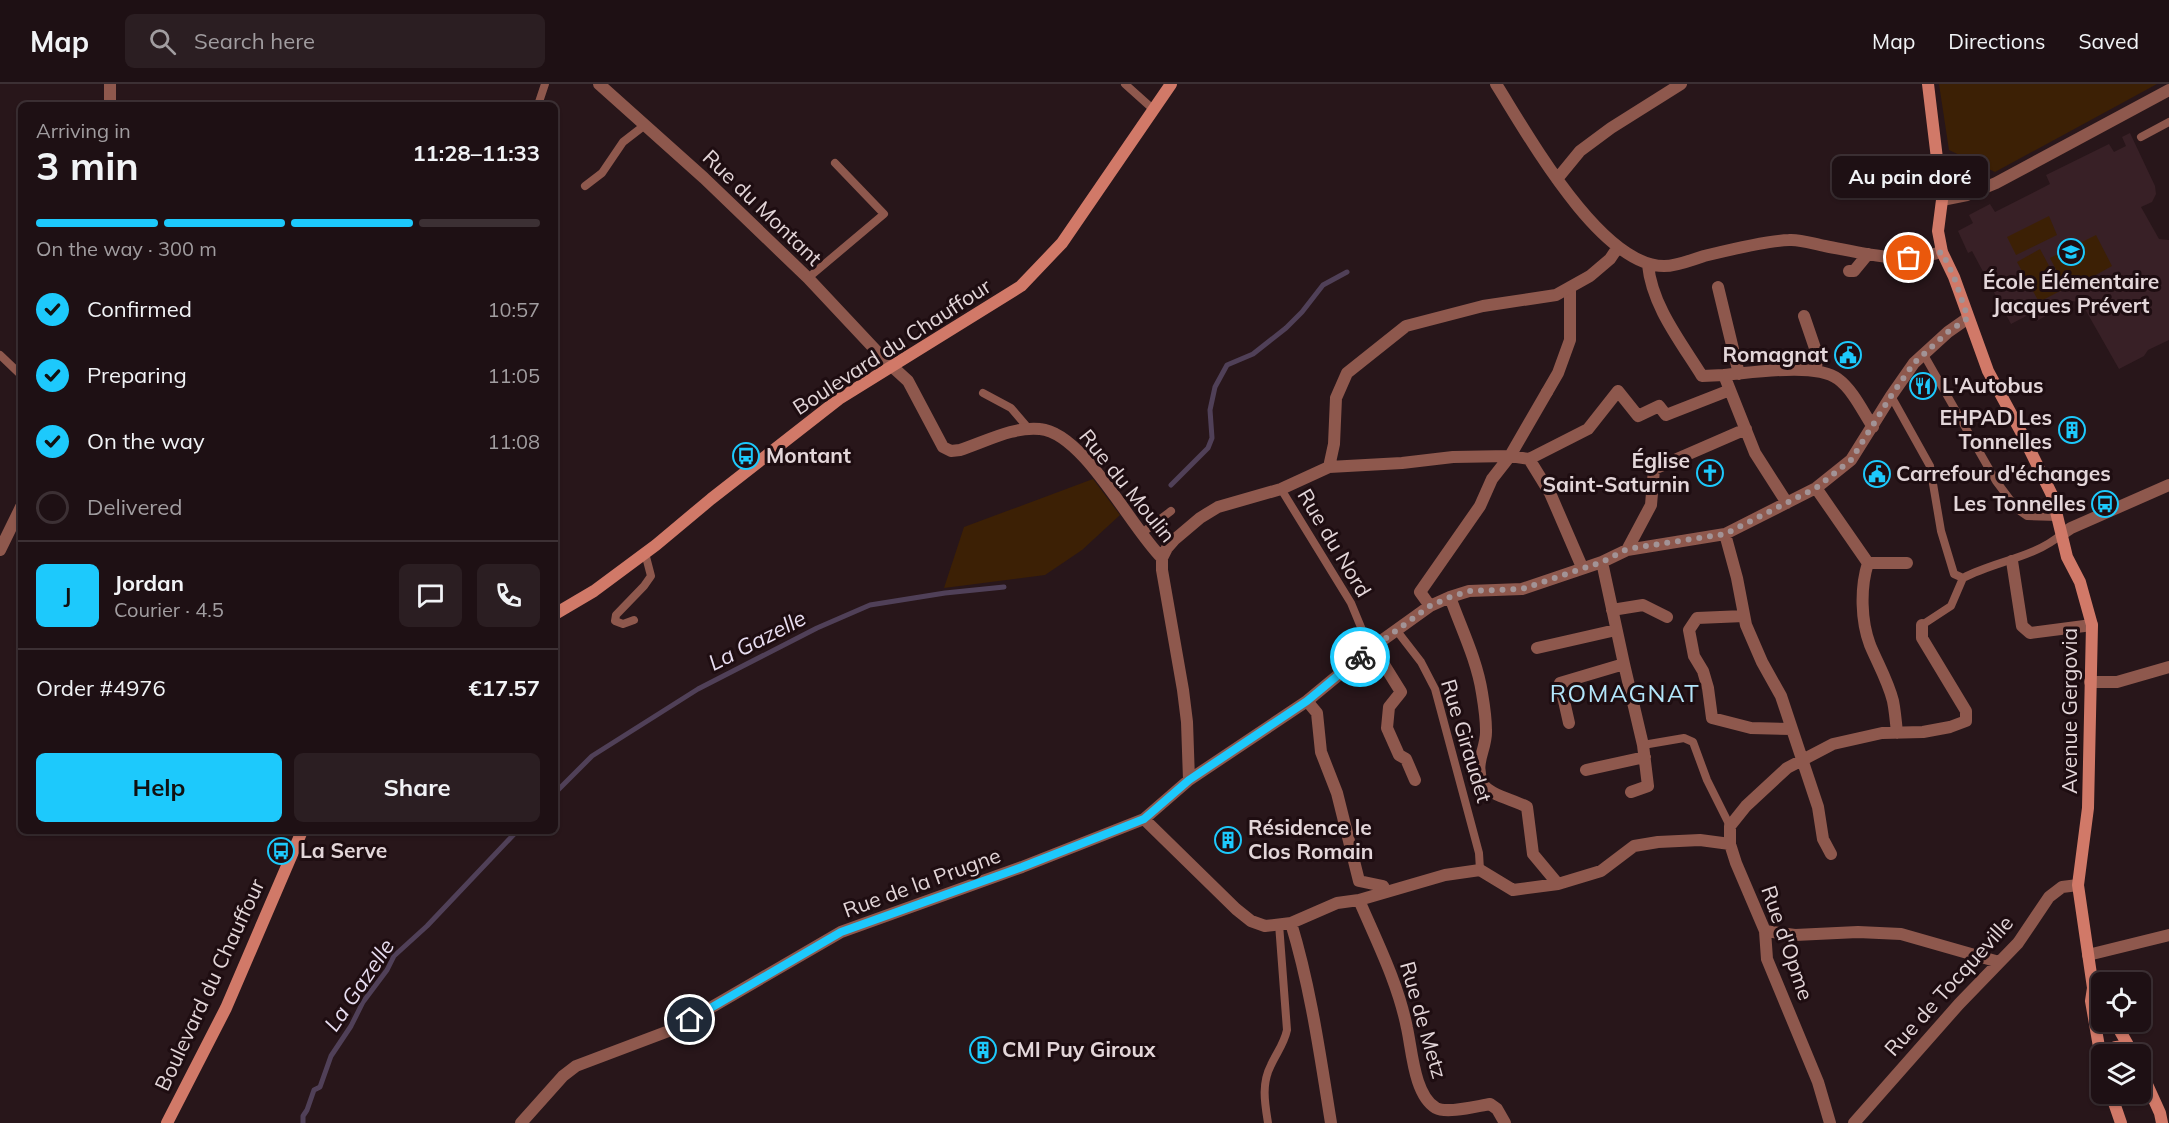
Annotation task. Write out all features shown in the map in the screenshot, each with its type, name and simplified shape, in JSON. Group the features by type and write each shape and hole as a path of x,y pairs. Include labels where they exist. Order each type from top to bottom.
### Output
{"main road":[{"name":"Boulevard du Chauffour","path":"558,612 594,591 645,553 839,399 1021,286 1062,243 1171,84"},
{"path":"1928,84 1942,200 1938,231 1942,252 1954,277 1968,318"},
{"name":"Avenue Gergovia","path":"1968,318 1988,371 2052,495 2067,557 2080,582 2092,625 2088,808 2078,885 2091,975"},
{"name":"Boulevard du Chauffour","path":"167,1123 226,1008 301,834"},
{"path":"2151,1095 2161,1118"},
{"path":"2114,1104 2121,1123"}],"street":[{"path":"110,84 110,102"},
{"name":"Rue du Montant","path":"599,84 808,278 892,367"},
{"path":"1496,84 1548,168 1603,235 1648,265 1667,266 1721,252 1791,240 1896,259 1922,258 1942,252"},
{"path":"1557,178 1580,151 1611,128 1681,84"},
{"path":"1942,200 1967,195 1996,183 2169,90"},
{"path":"1329,467 1334,444 1336,398 1347,373 1406,326 1483,306 1556,295 1590,276 1610,259 1618,247"},
{"path":"1849,271 1854,271 1868,254"},
{"path":"1648,265 1650,280 1670,326 1702,376 1813,370 1837,378 1855,399 1873,427"},
{"path":"1718,287 1739,374"},
{"path":"1430,606 1420,592 1480,506 1492,479 1510,456 1547,392 1568,349 1570,340 1569,289"},
{"path":"1804,315 1817,354 1813,370"},
{"name":"Rue de la Prugne","path":"521,1123 563,1076 576,1066 674,1029 841,932 1022,867 1144,819 1189,780 1307,701 1371,648 1430,606 1469,591 1522,589 1602,562 1627,549 1725,534 1816,488 1851,460 1914,363 1948,332 1968,318"},
{"name":"Rue du Moulin","path":"892,367 908,381 943,447 951,451 1016,431 1039,428 1054,432 1086,460 1162,558 1163,581 1184,701 1189,780"},
{"path":"1724,375 1755,453 1787,503"},
{"path":"1162,558 1174,540 1200,518 1218,507 1281,489 1329,467 1402,463 1453,457 1510,456 1529,459 1588,429 1618,391 1638,416 1659,406 1666,415 1730,390"},
{"path":"1627,549 1651,505 1654,469 1746,429"},
{"path":"1529,459 1550,493 1582,567"},
{"path":"2062,534 2169,485"},
{"path":"1816,488 1868,563"},
{"path":"0,550 18,513"},
{"path":"1725,534 1746,625 1762,662 1781,696 1818,807 1823,839 1831,854"},
{"path":"2012,561 2022,626 2030,633 2092,625"},
{"path":"1602,562 1644,751 1648,786 1631,792"},
{"path":"1868,563 1907,563"},
{"path":"1868,563 1863,579 1863,613 1869,643 1883,672 1893,701 1897,733"},
{"path":"1450,597 1482,690 1486,732 1478,766 1484,785 1491,793 1515,800 1527,807 1533,854 1558,884"},
{"path":"1612,610 1643,605 1667,617"},
{"path":"1744,616 1697,618 1689,630 1694,656 1703,671 1708,688 1712,718 1751,728 1792,729"},
{"path":"1730,826 1746,806 1787,768 1833,744 1882,733 1923,732 1950,727 1966,721 1966,711 1922,638 1922,625"},
{"path":"1537,648 1616,630"},
{"path":"1371,648 1401,692 1389,707 1387,728 1399,755 1406,759 1414,780"},
{"path":"1569,723 1560,682 1624,664"},
{"path":"2090,682 2117,682 2169,667"},
{"path":"1307,701 1317,713 1321,752 1337,793 1359,881 1383,886 1386,892"},
{"path":"1586,770 1644,751"},
{"path":"1144,819 1236,909 1251,921 1265,926 1285,924 1337,903 1359,900 1445,875 1480,870 1513,890 1558,884 1601,871 1634,846 1658,842 1700,840 1730,844"},
{"name":"Rue d'Opme","path":"1730,826 1730,844 1736,863 1765,931 1767,959 1818,1082 1830,1123"},
{"name":"Rue de Tocqueville","path":"1854,1123 1897,1072 2018,943 2049,897 2062,887 2078,885"},
{"name":"Rue de Metz","path":"1359,900 1389,968 1401,1003 1417,1077 1427,1100 1434,1107 1443,1111 1490,1104 1497,1109 1505,1123"},
{"path":"1285,924 1303,962 1331,1123"},
{"path":"1765,931 1795,935 1858,932 1901,934 1999,962"},
{"path":"2088,955 2169,935"}],"lane":[{"path":"539,102 544,84"},
{"path":"1125,84 1154,110"},
{"path":"2141,136 2169,122"},
{"path":"585,186 602,173 623,142 645,125"},
{"path":"808,278 884,214 835,164"},
{"path":"0,355 18,372"},
{"path":"1924,355 1996,481 2017,509 2027,516 2058,518"},
{"path":"984,393 1011,408 1029,429"},
{"path":"1891,396 1930,466 1941,531 1954,574 1963,578"},
{"name":"Rue du Nord","path":"1281,489 1351,603 1371,648"},
{"path":"1142,533 1171,511"},
{"path":"1922,625 1951,606 1963,578 1982,568 2012,561 2053,542 2062,534"},
{"path":"634,620 623,624 615,621 616,615 651,576 645,553"},
{"name":"Rue Giraudet","path":"1397,631 1420,662 1435,689 1479,853 1480,870"},
{"path":"1644,751 1684,738 1694,742 1707,780 1730,826"},
{"path":"1268,1123 1264,1091 1270,1067 1283,1046 1287,1030 1285,924"}],"shaded area":[{"path":"1939,84 2157,84 1995,172 1949,150"},
{"name":"École Élémentaire Jacques Prévert","path":"2130,133 2155,186 2156,194 2152,202 2141,207 2159,239 2169,240 2169,340 2148,350 2144,356 2119,369 2081,302 2071,301 2037,321 2032,313 2011,324 1972,251 1968,253 1958,231 1973,223 1969,215 1990,204 1995,212 2050,184 2046,175 2109,144 2114,152 2126,146 2122,137"},
{"path":"2049,216 2057,235 2016,255 2007,237"},
{"path":"2096,235 2112,266 2067,291 2050,258"},
{"path":"2040,249 2062,290 2039,302 2017,262"},
{"path":"1093,479 1120,515 1082,550 1045,575 944,588 964,527"}],"waterway":[{"name":"La Gazelle","path":"1171,485 1208,448 1212,438 1210,410 1215,387 1227,365 1253,354 1286,328 1323,285 1347,272"},
{"name":"La Gazelle","path":"558,790 592,756 698,689 817,628 870,605 945,593 1004,587"},
{"name":"La Gazelle","path":"303,1123 303,1116 314,1090 320,1087 331,1056 394,956 427,926 514,834"}],"way so far":[{"path":"1360,657 1430,606 1450,597 1469,591 1522,589 1602,562 1627,549 1725,534 1816,488 1851,460 1914,363 1948,332 1968,318 1954,277 1942,252 1922,258 1909,258"}],"place":[{"name":"École Élémentaire Jacques Prévert","path":"2071,252"},
{"name":"Au pain doré","path":"1909,258"},
{"name":"Romagnat","path":"1848,355"},
{"name":"L'Autobus","path":"1923,386"},
{"name":"EHPAD Les Tonnelles","path":"2072,430"},
{"name":"Montant","path":"746,456"},
{"name":"Église Saint-Saturnin","path":"1710,473"},
{"name":"Carrefour d'échanges","path":"1877,474"},
{"name":"Les Tonnelles","path":"2105,504"},
{"name":"Résidence le Clos Romain","path":"1228,840"},
{"name":"La Serve","path":"281,851"},
{"name":"CMI Puy Giroux","path":"983,1050"}],"district":[{"name":"ROMAGNAT","path":"1625,694"}],"route":[{"path":"690,1020 841,932 1022,867 1144,819 1189,780 1307,701 1360,657"}]}
